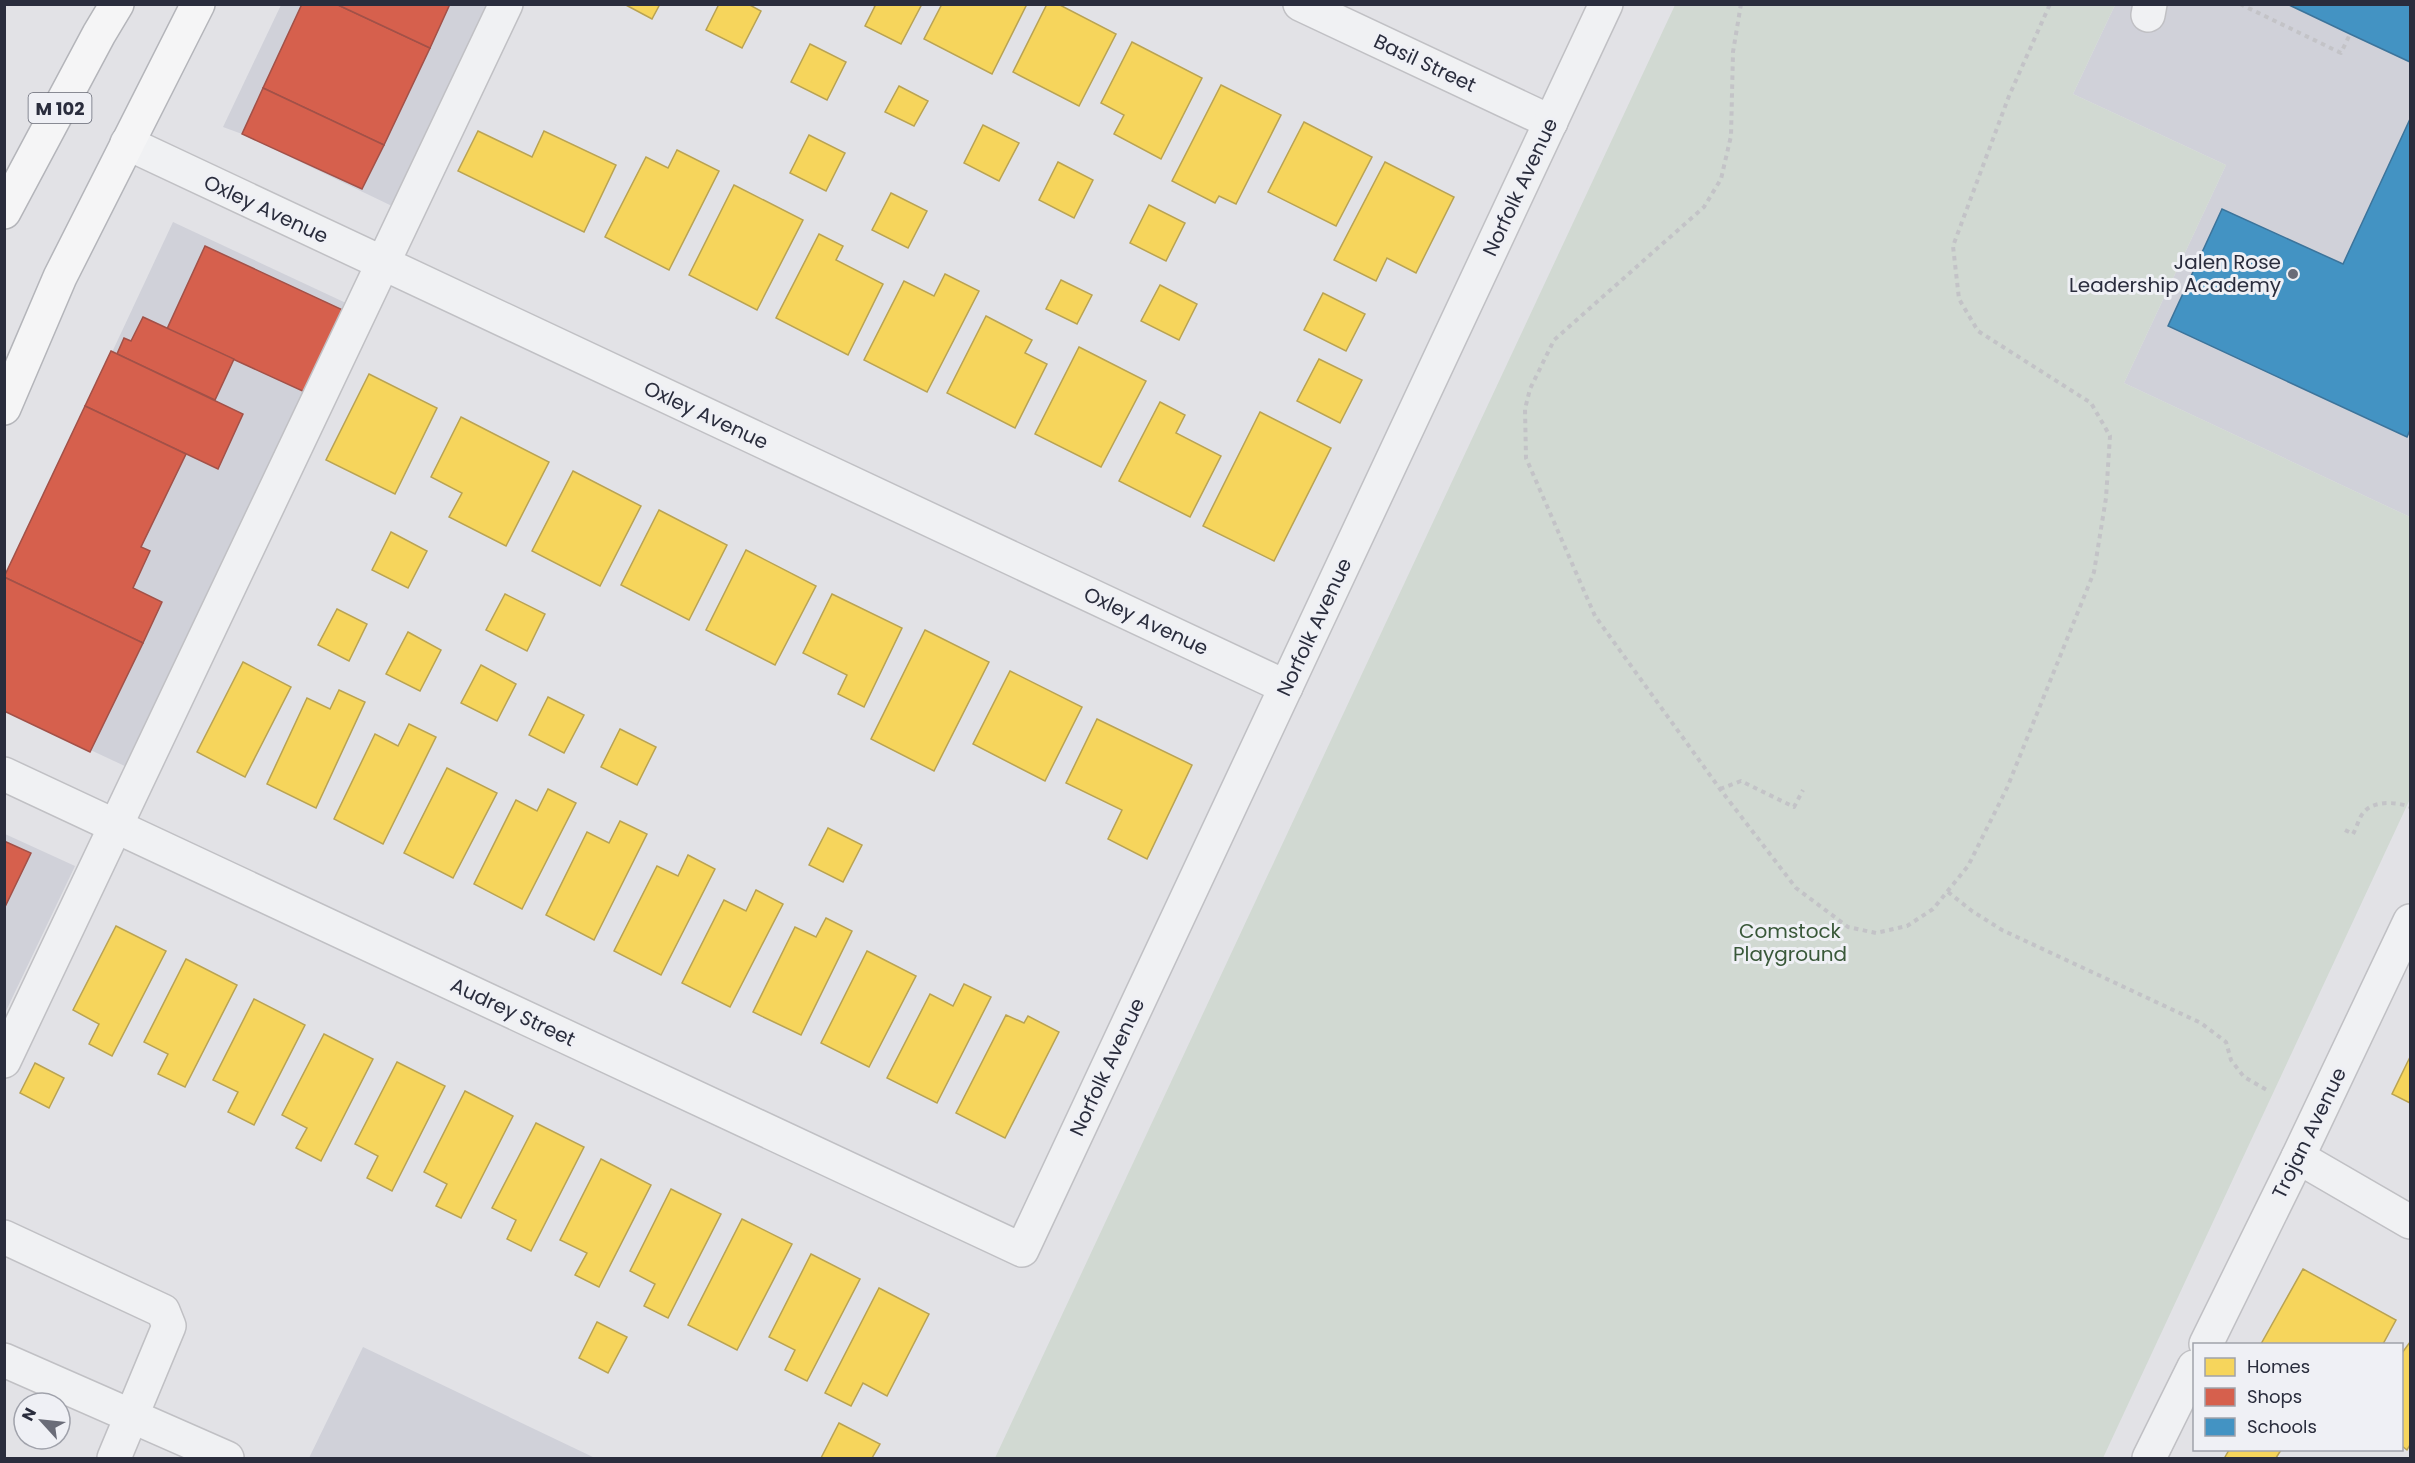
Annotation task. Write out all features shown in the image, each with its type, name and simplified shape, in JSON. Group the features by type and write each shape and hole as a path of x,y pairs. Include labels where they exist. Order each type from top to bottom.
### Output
{"highway":[{"name":"M 102","path":"4,212 117,4"},
{"path":"4,408 60,277 198,4"}],"street":[{"path":"4,1061 506,4"},
{"name":"Basil Street","path":"1300,4 1551,122"},
{"name":"Norfolk Avenue","path":"1022,1250 1606,4"},
{"name":"Oxley Avenue","path":"127,143 1286,687"},
{"name":"Audrey Street","path":"4,774 1022,1250"},
{"name":"Trojan Avenue","path":"2206,1343 2410,921"},
{"path":"2298,1157 2410,1222"},
{"path":"4,1238 163,1311 169,1326 114,1458"},
{"path":"4,1360 227,1458"},
{"path":"2149,1458 2193,1369"}],"path":[{"path":"1741,4 1733,52 1731,136 1721,179 1704,207 1554,340 1530,389 1525,409 1526,458 1595,616 1720,789 1796,888 1848,927 1876,933 1907,926 1933,909 1968,866 2007,788 2094,572 2106,498 2110,436 2091,403 1978,331 1959,299 1953,246 2009,96 2050,4"},
{"path":"2240,4 2341,53 2350,34"},
{"path":"1720,789 1741,781 1794,807 1803,790"},
{"path":"2345,830 2354,834 2365,810 2379,804 2402,804 2410,807"},
{"path":"1948,892 2002,930 2201,1023 2226,1042 2231,1060 2244,1077 2267,1090"}],"shaded area":[{"path":"281,5 487,5 392,206 223,127"},
{"name":"Jalen Rose Leadership Academy","path":"2115,5 2410,5 2410,517 2124,383 2226,165 2073,94"},
{"path":"173,222 346,303 129,768 5,710 5,581"},
{"path":"5,834 75,866 5,1013"},
{"path":"363,1347 595,1458 309,1458"}],"green space":[{"name":"Comstock Playground","path":"1675,5 2115,5 2073,94 2226,165 2124,383 2410,517 2410,799 2103,1458 995,1458"}],"building: Homes":[{"path":"624,4 660,4 652,19"},
{"path":"719,4 748,4 761,11 742,48 706,30"},
{"path":"871,4 922,4 901,44 865,26 875,6"},
{"path":"942,4 1027,4 992,74 924,39"},
{"path":"1047,4 1058,4 1116,34 1079,106 1013,72"},
{"path":"1132,42 1202,78 1161,159 1114,134 1124,115 1101,103"},
{"path":"810,44 846,62 827,100 791,82"},
{"path":"1221,85 1281,115 1236,204 1219,196 1215,203 1172,181"},
{"path":"899,86 928,101 914,126 885,112"},
{"path":"1304,122 1372,157 1336,226 1268,192"},
{"path":"983,125 1019,143 999,181 964,163"},
{"path":"478,131 532,157 544,131 616,165 584,232 458,171"},
{"path":"809,135 845,153 826,191 790,173"},
{"path":"677,150 719,171 669,270 605,237 646,157 668,168"},
{"path":"1058,162 1093,180 1074,218 1039,200"},
{"path":"1385,162 1454,197 1416,273 1387,258 1376,281 1334,260"},
{"path":"734,185 803,220 757,310 689,275"},
{"path":"891,193 927,211 908,248 872,230"},
{"path":"1149,205 1185,223 1166,261 1130,243"},
{"path":"819,234 843,246 836,260 883,284 848,355 776,318"},
{"path":"945,274 979,291 927,392 864,360 904,281 934,296"},
{"path":"1061,280 1092,295 1077,324 1046,309"},
{"path":"1160,285 1197,304 1179,340 1141,321"},
{"path":"1323,293 1365,314 1346,351 1304,330"},
{"path":"986,316 1032,340 1025,353 1047,364 1015,428 947,393"},
{"path":"1079,347 1146,381 1101,467 1035,434"},
{"path":"1319,359 1362,380 1340,423 1297,401"},
{"path":"369,374 437,408 395,494 326,460"},
{"path":"1160,402 1185,415 1176,433 1221,456 1190,517 1119,481"},
{"path":"1260,412 1331,448 1274,561 1203,526"},
{"path":"461,417 549,462 506,546 449,517 462,493 431,477"},
{"path":"573,471 641,506 600,586 532,551"},
{"path":"659,510 727,545 689,620 621,585"},
{"path":"391,532 427,551 408,588 372,570"},
{"path":"746,550 816,586 775,665 706,630"},
{"path":"505,594 545,614 527,651 486,630"},
{"path":"832,594 902,628 864,707 838,694 847,675 803,653"},
{"path":"337,609 367,624 349,661 318,645"},
{"path":"925,630 989,662 934,771 871,739"},
{"path":"408,632 441,650 420,691 386,674"},
{"path":"243,662 291,687 245,777 197,752"},
{"path":"481,665 516,684 497,721 461,703"},
{"path":"1010,671 1082,707 1045,781 973,744"},
{"path":"339,690 365,702 316,808 267,784 307,698 330,709"},
{"path":"548,697 584,715 564,753 529,735"},
{"path":"1097,719 1192,765 1147,859 1108,839 1122,810 1066,783"},
{"path":"409,724 436,737 383,844 334,819 375,734 398,746"},
{"path":"620,729 656,747 637,785 601,767"},
{"path":"447,768 497,793 453,878 404,853"},
{"path":"548,789 576,803 522,909 474,884 516,800 537,811"},
{"path":"620,821 647,834 594,940 546,915 587,832 609,843"},
{"path":"828,828 862,845 843,882 809,865"},
{"path":"688,855 715,869 661,975 614,951 657,866 678,876"},
{"path":"756,890 783,904 730,1007 682,983 724,900 746,911"},
{"path":"826,918 852,931 801,1035 753,1012 795,927 816,937"},
{"path":"116,926 166,951 112,1056 89,1044 99,1024 73,1010"},
{"path":"867,951 916,976 869,1067 821,1043"},
{"path":"186,959 237,985 185,1087 158,1074 168,1054 144,1042"},
{"path":"964,984 991,997 937,1103 887,1078 930,994 953,1006"},
{"path":"254,999 305,1025 254,1125 228,1112 238,1092 213,1080"},
{"path":"1006,1015 1024,1023 1028,1016 1059,1032 1005,1138 956,1113"},
{"path":"324,1034 373,1059 321,1161 296,1148 307,1128 282,1115"},
{"path":"2410,1057 2410,1103 2392,1094"},
{"path":"397,1062 445,1086 392,1191 367,1178 378,1156 355,1144"},
{"path":"35,1063 64,1078 49,1108 20,1093"},
{"path":"465,1091 513,1116 461,1218 436,1206 447,1184 424,1172"},
{"path":"536,1123 584,1147 531,1251 507,1239 516,1220 492,1208"},
{"path":"601,1159 651,1185 599,1287 575,1275 587,1253 560,1240"},
{"path":"671,1189 721,1214 668,1318 644,1306 655,1284 630,1271"},
{"path":"742,1219 792,1244 737,1350 688,1325"},
{"path":"811,1254 860,1279 807,1381 785,1370 795,1350 769,1337"},
{"path":"2303,1269 2396,1320 2384,1343 2262,1343"},
{"path":"879,1288 929,1314 887,1396 863,1383 851,1406 825,1393"},
{"path":"597,1322 627,1337 608,1373 579,1358"},
{"path":"2410,1342 2410,1445 2407,1450 2403,1447 2403,1352"},
{"path":"839,1423 880,1444 872,1458 821,1458"},
{"path":"2228,1451 2280,1451 2276,1458 2225,1457"}],"building: Shops":[{"path":"302,4 336,4 430,48 384,145 263,88"},
{"path":"336,4 450,4 430,48"},
{"path":"263,88 384,145 362,189 242,134"},
{"path":"205,246 345,311 307,393 167,329"},
{"path":"143,317 234,359 215,400 117,354 124,338 131,341"},
{"path":"111,351 243,414 218,469 85,406"},
{"path":"85,406 186,454 141,547 150,551 133,588 162,602 143,643 4,577"},
{"path":"4,577 143,643 90,752 4,711"},
{"path":"4,841 31,853 4,909"}],"building: Schools":[{"path":"2287,4 2410,4 2410,62 2350,34"},
{"path":"2410,119 2410,430 2407,437 2168,326 2222,209 2343,264"}],"place":[{"name":"Jalen Rose Leadership Academy","path":"2293,274"}]}
